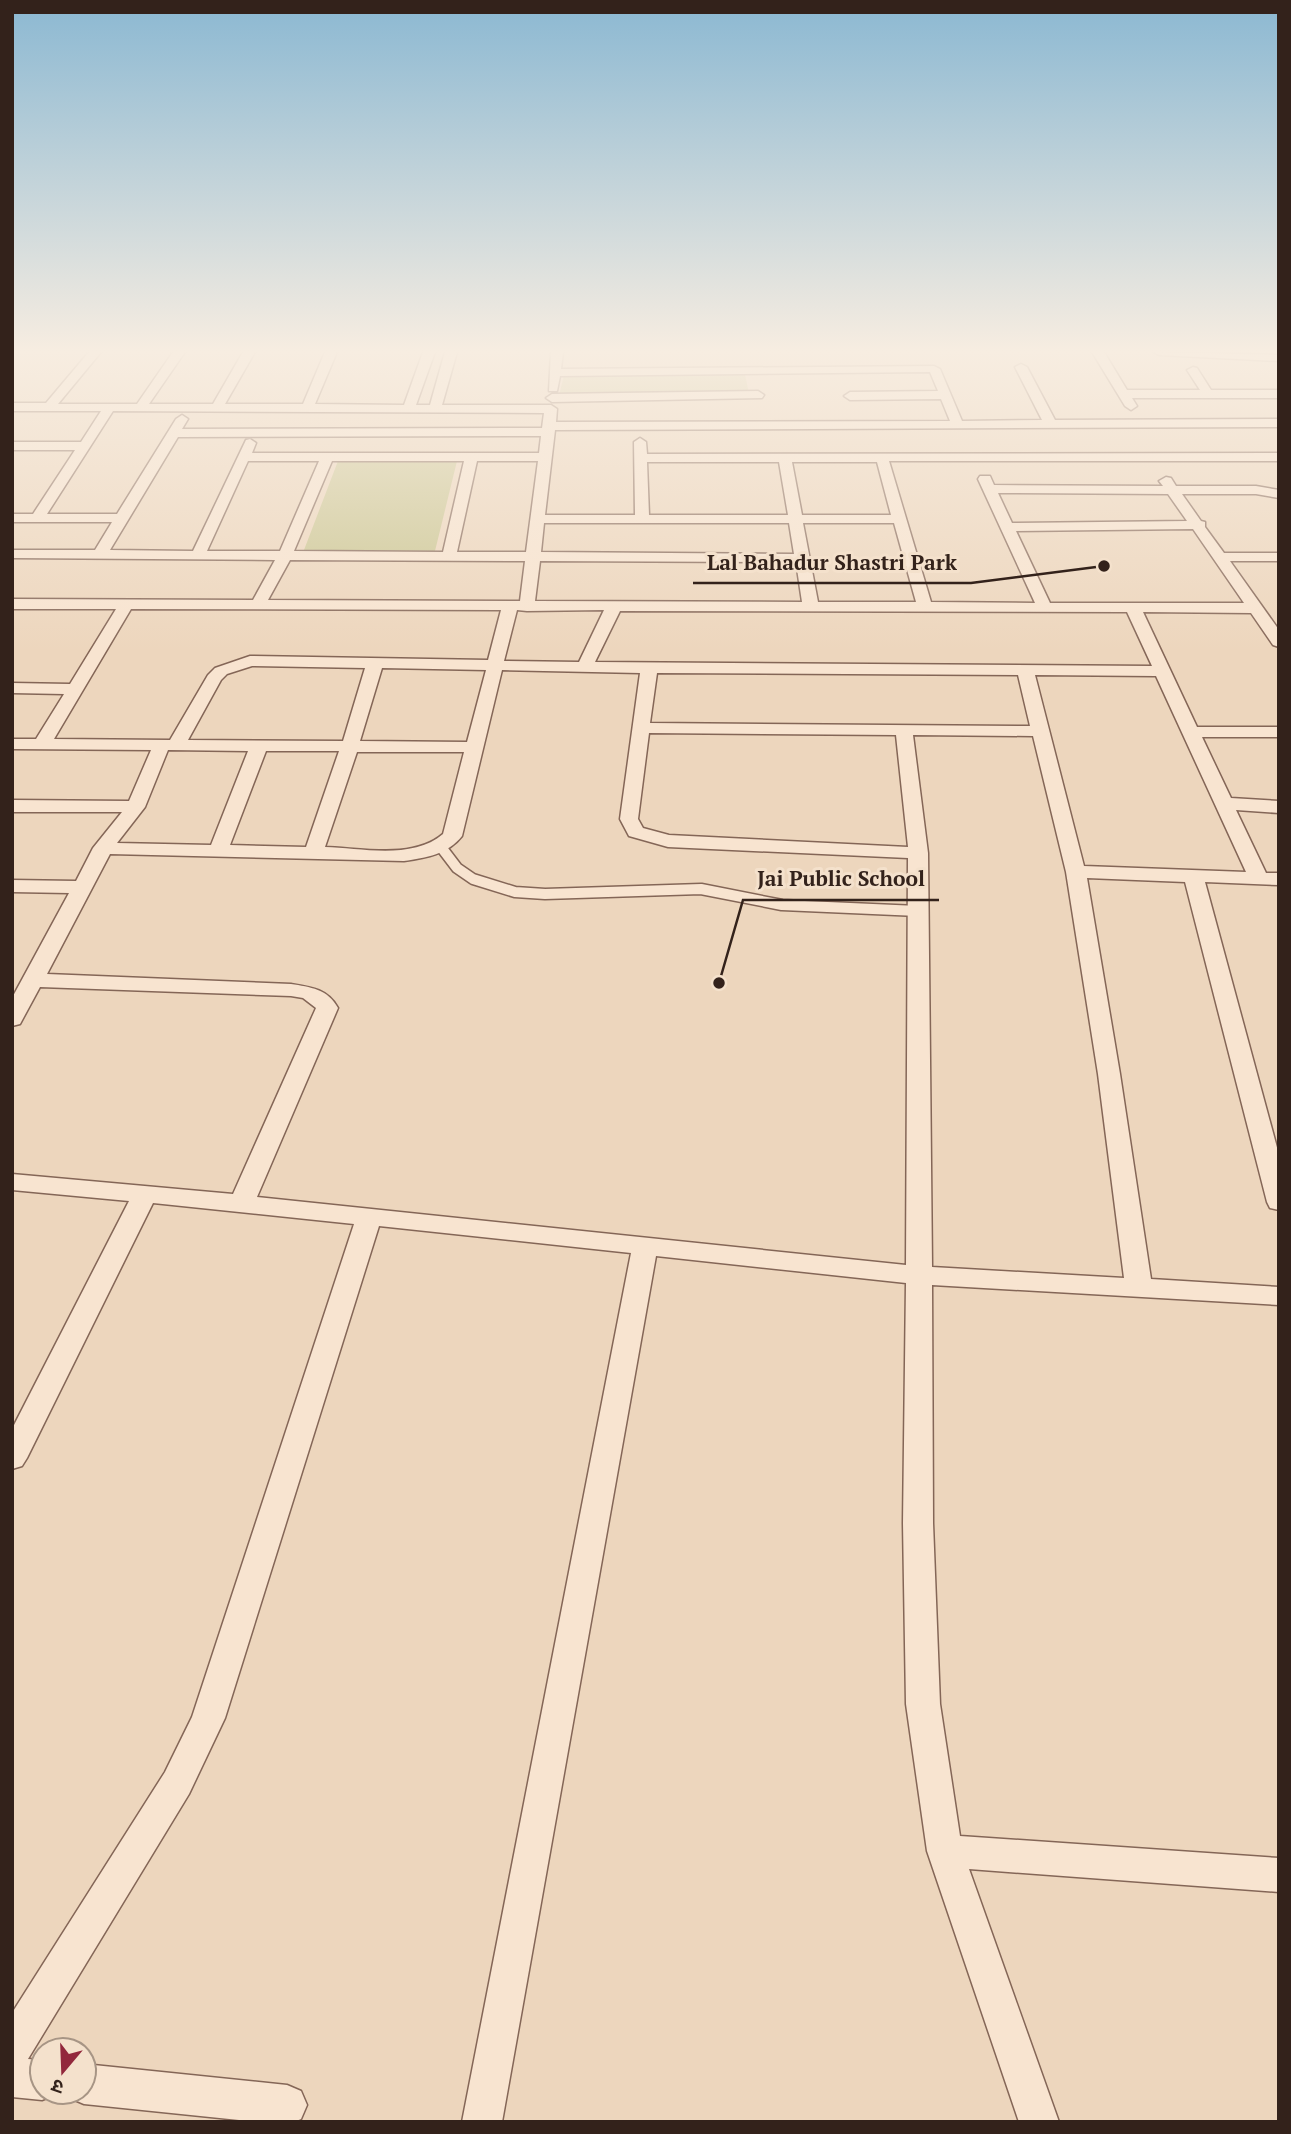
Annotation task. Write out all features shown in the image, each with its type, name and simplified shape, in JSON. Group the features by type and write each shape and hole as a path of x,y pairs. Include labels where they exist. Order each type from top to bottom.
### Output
{"street":[{"path":"37,518 80,452"},
{"path":"100,554 163,452"},
{"path":"198,555 246,452"},
{"path":"103,848 404,855 441,847 452,836 495,665 519,606 534,556 547,452"},
{"path":"639,452 642,519"},
{"path":"639,458 975,458 981,452"},
{"path":"1136,452 1148,457 1279,457"},
{"path":"258,605 285,555 328,456"},
{"path":"244,457 546,457"},
{"path":"449,556 471,457"},
{"path":"1148,457 1200,525 1279,642"},
{"path":"785,458 811,607"},
{"path":"882,458 925,607"},
{"path":"975,458 1045,608"},
{"path":"990,489 1256,490 1279,494"},
{"path":"12,518 122,518"},
{"path":"539,519 899,519"},
{"path":"1007,527 1200,525"},
{"path":"12,554 803,558"},
{"path":"1221,558 1279,557"},
{"path":"12,604 1255,608"},
{"path":"42,744 126,605"},
{"path":"585,667 614,606"},
{"path":"1133,608 1223,803 1269,879"},
{"path":"12,1020 103,848 136,807 169,745 214,678 233,665 250,661 649,668 1161,671"},
{"path":"313,853 351,746 375,663"},
{"path":"649,668 629,819 636,832 668,841 918,853"},
{"path":"1025,670 1076,872 1110,1074 1139,1289"},
{"path":"12,688 75,689"},
{"path":"641,728 1040,731"},
{"path":"904,730 918,853 918,1523 923,1704 945,1851 1039,2122"},
{"path":"1190,732 1279,732"},
{"path":"12,744 475,747"},
{"path":"219,850 259,745"},
{"path":"1223,803 1279,807"},
{"path":"12,806 136,807"},
{"path":"1076,872 1269,879"},
{"path":"1193,875 1279,1202"},
{"path":"12,886 82,887"},
{"path":"33,980 291,990 309,993 324,1002 327,1009 242,1203"},
{"path":"12,1182 242,1203 919,1275 1279,1296"},
{"path":"12,1458 145,1194"},
{"path":"12,2049 177,1783 208,1718 369,1217"},
{"path":"482,2122 645,1246"},
{"path":"945,1851 1279,1875"},
{"path":"98,2085 287,2105"}],"lane":[{"path":"441,847 457,868 473,879 515,891 545,894 701,889 725,891 782,905 918,911"}],"shaded area":[{"path":"338,461 457,461 435,551 304,550"}],"place":[{"name":"Lal Bahadur Shastri Park","path":"1104,566"},
{"name":"Jai Public School","path":"719,983"}]}
